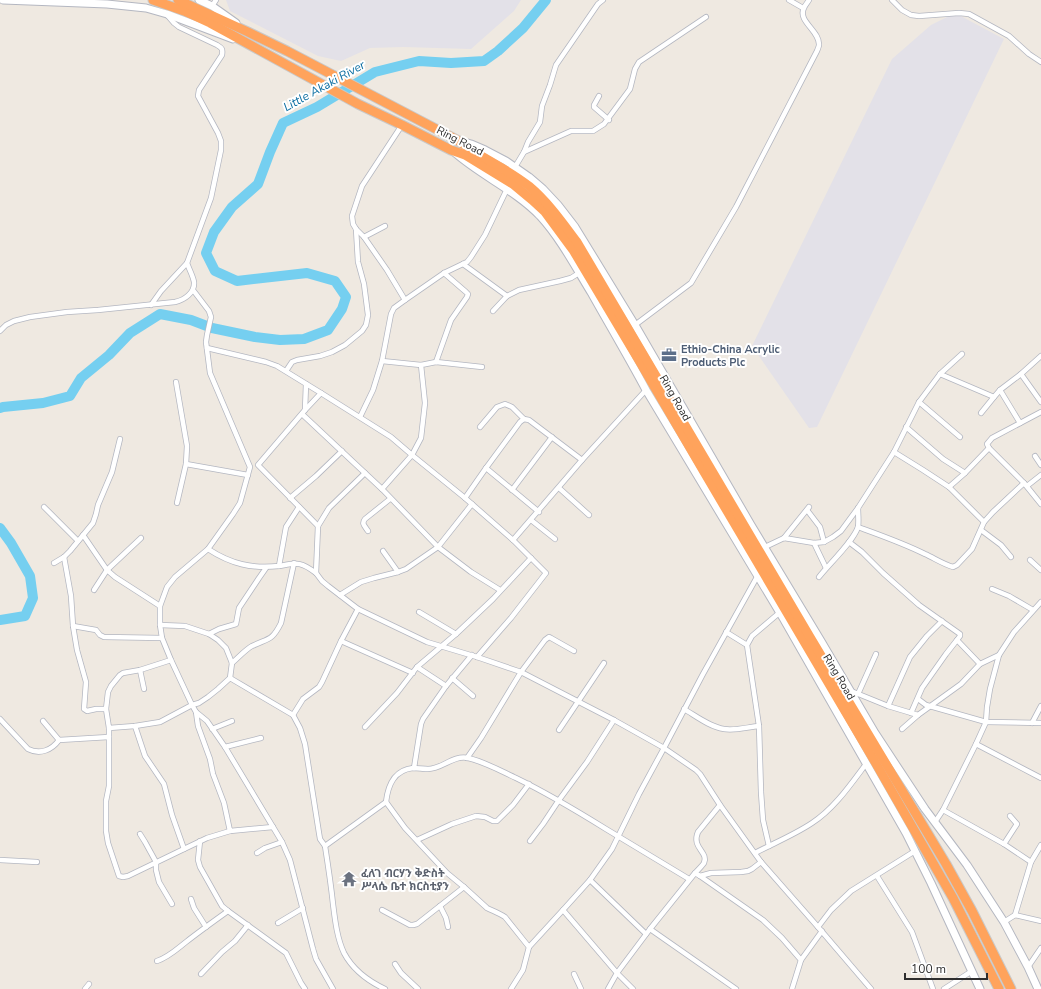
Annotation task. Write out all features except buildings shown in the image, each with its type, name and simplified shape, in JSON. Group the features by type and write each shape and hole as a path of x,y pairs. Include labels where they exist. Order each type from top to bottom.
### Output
{"highway":[{"name":"Ring Road","path":"153,0 191,14 210,23 358,104 451,150 465,155 514,185 545,212 573,250 875,762 953,898 999,989"},
{"name":"Ring Road","path":"178,0 248,32 457,140 470,150 495,163 516,177 530,187 547,203 577,242 834,678 946,864 972,911 1011,989"}],"street":[{"path":"3,0 114,4 146,8 168,14 245,42"},
{"path":"199,0 214,3 248,32"},
{"path":"515,167 540,122 542,106 556,64 602,0"},
{"path":"789,0 803,8"},
{"path":"635,325 691,284 739,202 817,51 819,45 818,40 815,33 802,15 803,8 809,0"},
{"path":"892,0 902,10 911,15 969,14 1009,36 1041,62"},
{"path":"151,305 187,263 211,198 221,145 218,133 198,96 199,90 222,55 222,48 217,44 179,27 174,23 168,14"},
{"path":"524,152 571,131 593,131 604,124 609,120 630,89 634,69 639,62 706,17"},
{"path":"598,96 594,107 609,120"},
{"path":"402,125 362,186 352,216 352,224 364,237 387,270 405,300"},
{"path":"457,140 485,150 515,167 543,189 575,227 635,325 878,739 925,809 967,865 1004,922 1038,989"},
{"path":"451,150 520,198 539,216 572,260 646,390 779,613 906,833 980,989"},
{"path":"360,418 373,390 382,361 391,314 394,308 444,273 467,262 485,235 507,189"},
{"path":"364,237 385,226"},
{"path":"286,371 292,362 320,356 345,345 362,331 366,325 368,315 364,284 358,262 356,229"},
{"path":"0,331 6,325 14,321 30,317 182,301 193,290 194,283 187,263"},
{"path":"463,264 507,296"},
{"path":"436,362 451,320 467,298 468,294 444,273"},
{"path":"493,311 507,296 519,290 571,278 579,273"},
{"path":"193,290 209,311 211,317 207,335 210,373 250,467 240,503 233,514 208,549 175,576 167,587 160,606 162,638 196,712 207,722 226,747 282,842 290,860 316,959 332,989"},
{"path":"207,348 277,366 391,437 513,540 544,570 546,574 511,618 452,678 423,719 414,768"},
{"path":"784,538 814,543 824,542 841,531 858,508 894,452 919,402 940,374 962,354"},
{"path":"981,413 1000,390 1041,356"},
{"path":"382,361 421,365 436,362 482,367"},
{"path":"382,489 412,455 421,438 425,403 421,365"},
{"path":"940,374 994,397"},
{"path":"1021,374 1041,402"},
{"path":"176,382 187,446 186,464 177,503"},
{"path":"306,384 304,412 438,547 467,569 500,590"},
{"path":"513,540 539,512 582,460 646,390"},
{"path":"1000,390 1020,423"},
{"path":"250,467 258,466 321,393"},
{"path":"919,402 960,437"},
{"path":"480,427 497,407 505,404 512,407 524,419 529,420 582,460"},
{"path":"1041,412 992,438 987,444 1041,504"},
{"path":"465,498 520,422 524,419"},
{"path":"906,427 943,459 965,473"},
{"path":"512,490 552,437"},
{"path":"54,563 64,557 93,523 98,505 112,472 120,439"},
{"path":"949,487 989,448"},
{"path":"290,498 342,451"},
{"path":"894,452 949,487 984,522"},
{"path":"1035,456 1041,465"},
{"path":"186,464 248,475"},
{"path":"258,466 318,526"},
{"path":"486,468 539,512"},
{"path":"316,572 318,526 329,508 365,473"},
{"path":"858,528 878,534 953,567 957,565 972,549 984,522 993,512 1025,485 1041,475"},
{"path":"559,488 589,515"},
{"path":"368,530 363,524 365,519 390,498"},
{"path":"340,596 361,582 406,569 438,547 472,504"},
{"path":"44,507 78,541"},
{"path":"279,566 286,527 299,507"},
{"path":"819,577 849,542 858,528 858,508"},
{"path":"765,547 784,538 808,509 820,528 824,542"},
{"path":"531,520 555,539"},
{"path":"981,530 1001,545 1011,557"},
{"path":"83,535 107,570 115,577 160,606"},
{"path":"94,590 107,570 141,538"},
{"path":"849,542 862,552 901,590 919,605 960,634 958,640 922,688 911,713"},
{"path":"814,543 826,568"},
{"path":"208,549 218,556 246,566 266,568 294,563 306,565 316,572 322,581 358,609 427,642 520,672 578,701 664,748 700,774 720,805 761,862 871,989"},
{"path":"382,551 398,572"},
{"path":"64,557 71,596 73,626 77,650 85,677 84,709 87,711 106,709"},
{"path":"365,727 397,693 417,667 456,634 531,558"},
{"path":"1030,560 1041,570"},
{"path":"232,662 252,647 274,636 278,630 281,623 294,563"},
{"path":"208,634 236,624 239,608 266,568"},
{"path":"511,989 523,970 529,947 590,880 612,849 617,836 684,709 757,577"},
{"path":"992,589 1009,596 1034,610"},
{"path":"935,822 943,810 986,722 990,689 999,655 1014,632 1041,602"},
{"path":"293,715 303,699 319,687 358,609"},
{"path":"419,612 456,634"},
{"path":"769,846 763,813 759,726 747,645 752,636 779,613"},
{"path":"888,706 910,657 942,620"},
{"path":"109,728 160,722 192,705 199,703 230,678 232,662 226,648 222,644 208,634 186,626 160,625"},
{"path":"73,626 96,630 104,637 162,638"},
{"path":"726,632 747,645"},
{"path":"467,758 481,738 520,672 545,640 549,637 574,651"},
{"path":"958,640 980,664"},
{"path":"341,641 412,673"},
{"path":"858,694 876,654"},
{"path":"902,729 918,715 962,684 980,664 999,655"},
{"path":"171,660 140,670 123,673 115,680 108,692 106,709 109,728 109,786 106,801 106,831 108,843 119,876 123,878 214,835 230,831 273,827"},
{"path":"560,730 604,663"},
{"path":"417,667 446,686"},
{"path":"140,670 144,689"},
{"path":"230,678 293,715 300,728 305,744 320,839 325,846 339,938 344,953 355,968 367,980 385,989"},
{"path":"452,678 473,696"},
{"path":"850,691 888,706 918,715"},
{"path":"918,699 926,705 986,722 1041,723"},
{"path":"1032,723 1041,706"},
{"path":"684,709 712,725 723,729 729,730 759,726"},
{"path":"196,712 198,726 224,803 230,831"},
{"path":"0,719 28,749 37,752 52,748 59,740 109,737"},
{"path":"42,720 59,740"},
{"path":"530,841 588,762 614,720"},
{"path":"212,728 232,721"},
{"path":"135,726 145,756 164,784 172,815 184,849"},
{"path":"226,747 261,738"},
{"path":"976,744 1041,778"},
{"path":"529,947 505,917 487,908 448,873 405,828 386,802 390,783 398,773 414,768 433,768 452,759 467,758 492,767 530,784 559,800 689,879"},
{"path":"755,853 814,822 840,799 866,764"},
{"path":"417,840 452,824 476,816 497,821 513,805 530,784"},
{"path":"325,846 386,802"},
{"path":"608,989 617,973 646,934 689,879 704,864 705,857 698,846 696,837 698,832 720,805"},
{"path":"943,810 1004,844 1031,862"},
{"path":"1004,844 1017,824 1010,816"},
{"path":"140,834 146,842 156,862 159,882 172,904"},
{"path":"200,841 198,860 200,867 222,906 286,953 305,989"},
{"path":"257,853 265,848 282,842"},
{"path":"1004,922 1015,915 1031,862 1041,845"},
{"path":"818,927 831,910 851,891 915,851"},
{"path":"0,860 37,862"},
{"path":"700,876 711,873 748,871 761,862"},
{"path":"695,873 763,920 782,938 801,960"},
{"path":"877,876 912,932 933,989"},
{"path":"590,880 646,934"},
{"path":"382,910 410,925 417,924 464,887"},
{"path":"191,899 194,908 206,927"},
{"path":"440,906 446,918 448,927"},
{"path":"278,923 302,908"},
{"path":"563,910 617,973 633,989"},
{"path":"158,961 170,955 228,911"},
{"path":"1015,915 1041,921"},
{"path":"201,974 235,941 248,926"},
{"path":"650,929 736,989"},
{"path":"792,989 801,960 822,932"},
{"path":"1028,967 1041,948"},
{"path":"1035,958 1041,956"},
{"path":"395,964 401,973 418,989"},
{"path":"944,989 972,971"},
{"path":"574,974 581,989"},
{"path":"85,989 89,984"}],"shaded area":[{"path":"226,0 521,0 514,11 471,49 403,47 370,48 341,61 318,56 230,11"},
{"path":"955,13 1004,39 817,427 809,428 752,346 892,59 931,25"}],"waterway":[{"name":"Little Akaki River","path":"0,408 43,403 70,396 81,378 109,355 130,333 160,314 191,320 212,328 255,337 280,340 304,339 328,330 342,309 346,297 335,281 307,273 237,281 215,271 206,253 214,232 232,207 258,184 283,123 317,107 375,72 419,61 451,63 484,61 498,51 523,28 546,0"},
{"name":"Little Akaki River","path":"0,528 11,543 30,576 33,598 25,616 0,620"}],"place":[{"name":"Ethio-China Acrylic Products Plc","path":"669,355"},
{"name":"ፈለገ ብርሃን ቅድስት ሥላሴ ቤተ ክርስቲያን","path":"349,879"}]}
